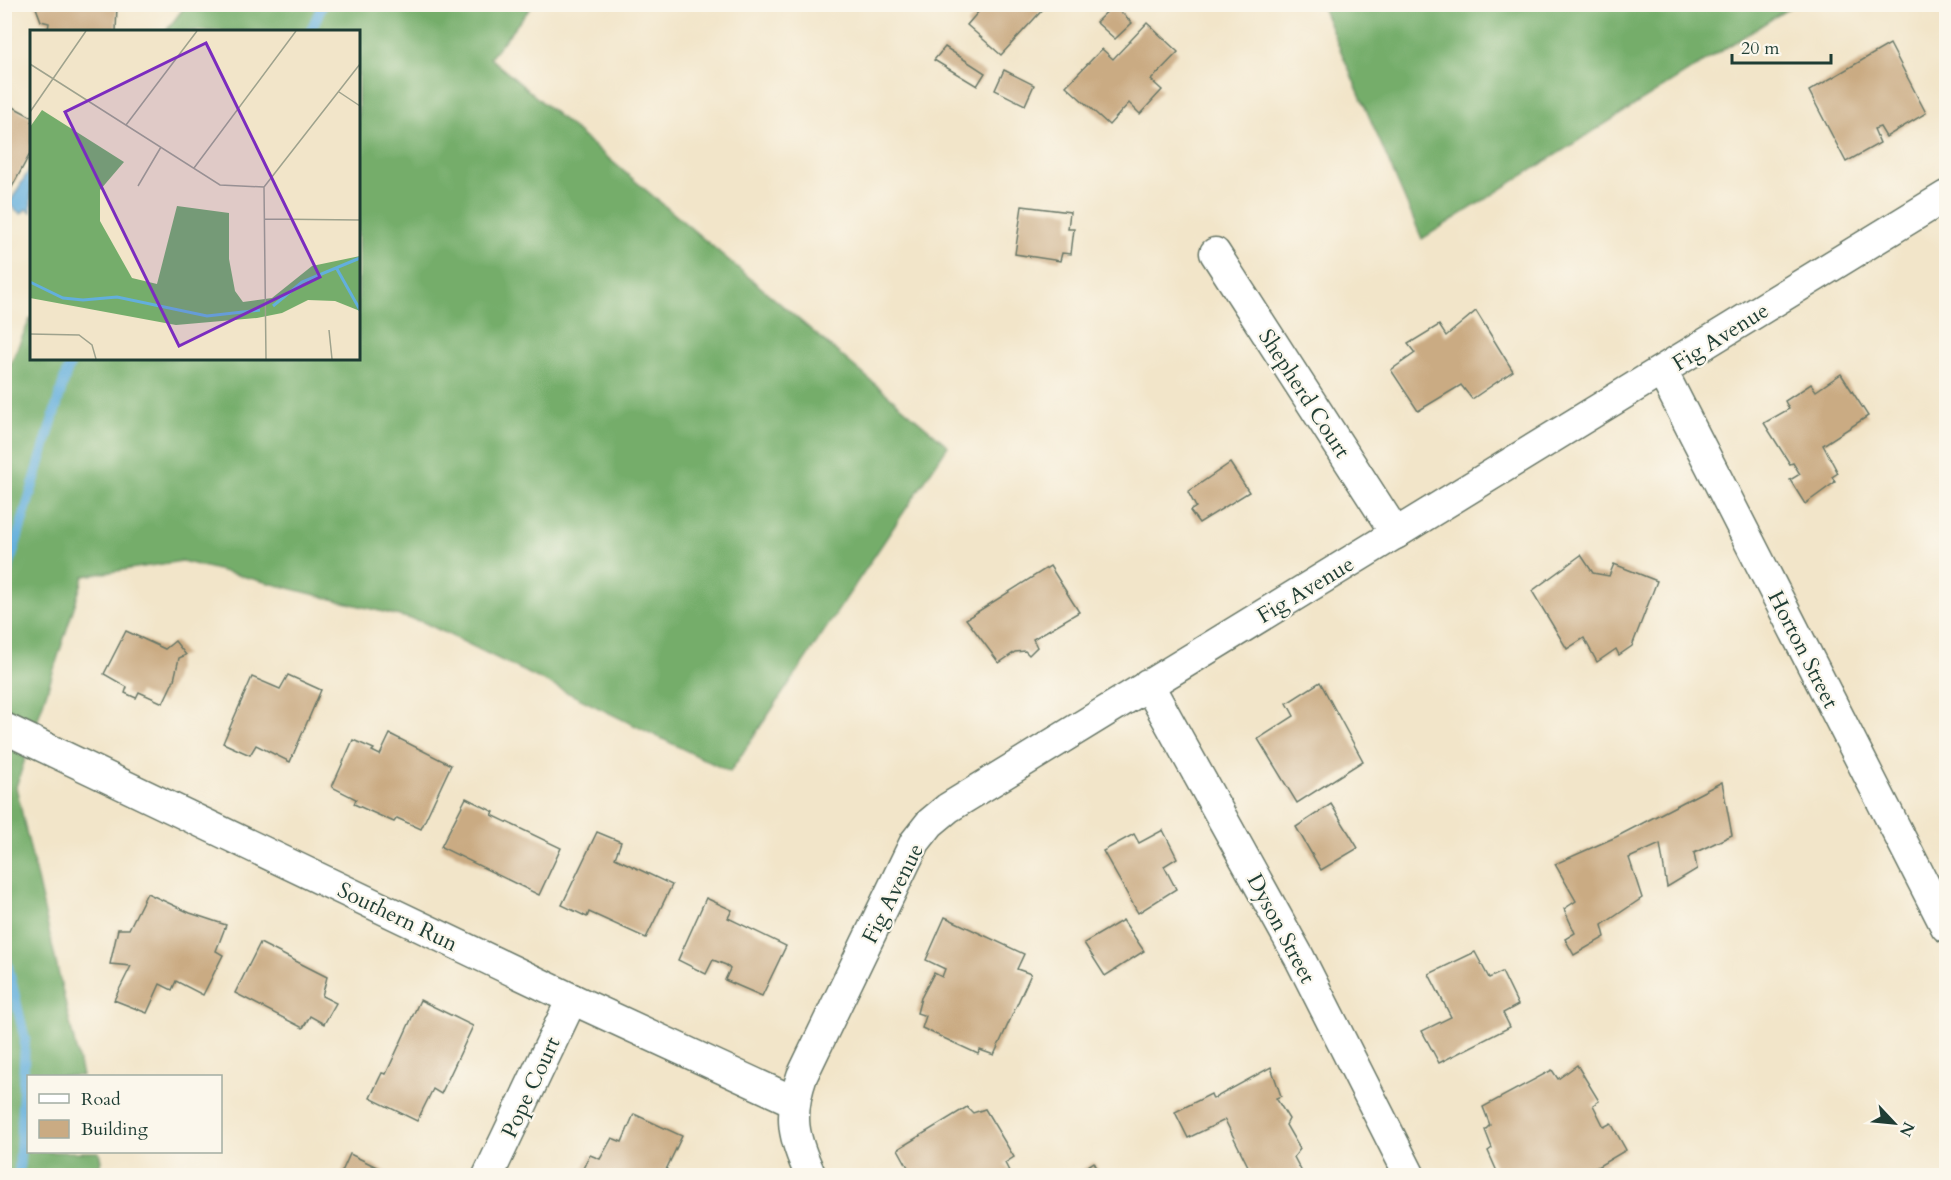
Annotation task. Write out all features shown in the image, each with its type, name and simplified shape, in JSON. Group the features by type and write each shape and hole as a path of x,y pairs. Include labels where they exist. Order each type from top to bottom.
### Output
{"street":[{"name":"Fig Avenue","path":"793,1101 802,1076 915,842 930,823 948,808 1947,196"},
{"name":"Shepherd Court","path":"1215,252 1396,534"},
{"name":"Horton Street","path":"1662,371 1947,927"},
{"name":"Dyson Street","path":"1148,684 1299,957 1410,1176"},
{"name":"Southern Run","path":"4,728 572,999 793,1101"},
{"name":"Pope Court","path":"488,1176 572,999"},
{"path":"793,1101 795,1138 811,1176"}],"green space":[{"path":"186,5 533,5 490,58 948,446 730,772 423,622 182,561 84,576 16,787 82,1075 27,1075 27,1153 99,1153 101,1161 97,1175 5,1176 5,376 30,319 30,360 360,360 360,30 167,30"},
{"path":"1321,5 1794,5 1422,239"}],"water":[{"path":"30,169 30,211 26,209 21,214 9,204"}],"building":[{"path":"985,4 1044,4 1046,6 1001,55 967,25"},
{"path":"35,5 117,5 116,30 48,30 49,23 41,21"},
{"path":"1114,5 1132,23 1115,39 1096,22"},
{"path":"1147,23 1178,52 1151,80 1162,90 1140,114 1129,103 1109,125 1066,86 1102,49 1113,59"},
{"path":"1890,44 1926,113 1886,137 1880,127 1874,129 1880,143 1846,162 1809,91"},
{"path":"945,47 985,73 977,86 934,60"},
{"path":"1004,70 1034,85 1025,105 995,90"},
{"path":"4,102 30,116 30,154 4,202"},
{"path":"1022,206 1070,212 1068,229 1074,229 1071,254 1062,253 1060,261 1015,254"},
{"path":"1476,311 1513,371 1472,399 1461,385 1418,411 1391,370 1415,353 1408,344 1439,325 1446,336"},
{"path":"1841,374 1868,416 1823,445 1838,473 1832,477 1835,482 1805,504 1790,480 1800,474 1793,463 1790,464 1764,423 1789,409 1785,401 1811,384 1816,391"},
{"path":"1230,463 1249,492 1199,523 1190,511 1196,507 1188,492"},
{"path":"1581,555 1593,573 1609,576 1614,564 1657,581 1632,646 1619,655 1616,649 1597,662 1584,638 1567,649 1532,591"},
{"path":"1050,566 1079,612 1033,639 1037,647 1029,655 1025,651 1015,652 999,663 966,619"},
{"path":"126,631 165,649 175,641 186,655 179,658 174,680 163,703 139,692 136,698 125,693 127,687 104,674"},
{"path":"288,675 321,690 290,762 256,745 250,755 223,743 252,677 280,689"},
{"path":"1320,682 1363,761 1297,803 1258,739 1294,716 1287,703"},
{"path":"390,734 451,765 421,829 397,818 394,822 354,804 356,799 332,787 353,740 374,749 372,751 380,755"},
{"path":"1722,782 1732,835 1694,853 1697,869 1667,887 1660,844 1629,858 1642,898 1602,925 1605,937 1574,955 1565,939 1575,933 1564,909 1576,901 1555,864 1616,837"},
{"path":"466,798 494,812 492,815 561,848 539,895 441,847"},
{"path":"1331,804 1358,848 1321,870 1296,827"},
{"path":"1163,830 1177,858 1164,866 1176,889 1138,913 1103,851 1134,834 1139,843"},
{"path":"597,832 621,842 615,858 672,885 646,938 589,912 587,917 562,905"},
{"path":"147,893 190,913 226,925 216,951 223,955 203,995 176,981 172,990 160,984 147,1013 114,1000 131,966 110,964 118,929 129,929"},
{"path":"706,898 732,910 728,918 786,946 762,996 725,980 730,969 726,965 713,960 706,974 678,960"},
{"path":"945,917 1024,954 1017,969 1031,974 994,1055 980,1050 978,1054 922,1028 926,1016 917,1013 921,998 934,973 942,977 945,969 926,960"},
{"path":"1123,920 1144,951 1105,976 1084,943"},
{"path":"260,943 327,977 322,996 336,1003 324,1024 310,1016 303,1028 235,993"},
{"path":"1475,952 1489,978 1502,972 1518,1005 1503,1013 1510,1027 1439,1063 1422,1031 1451,1017 1429,974"},
{"path":"420,1000 473,1026 441,1094 433,1089 417,1121 370,1098 382,1073 386,1074"},
{"path":"1577,1065 1599,1101 1593,1105 1604,1127 1611,1123 1626,1150 1582,1176 1578,1170 1570,1176 1499,1176 1488,1151 1492,1148 1485,1130 1490,1125 1483,1107 1552,1070 1558,1079"},
{"path":"1271,1067 1281,1096 1276,1098 1289,1119 1286,1125 1300,1149 1294,1157 1304,1176 1253,1176 1225,1120 1188,1138 1175,1112 1211,1094 1213,1099"},
{"path":"967,1107 973,1113 985,1109 1014,1157 1005,1163 1009,1171 1001,1176 908,1176 906,1172 909,1169 898,1149"},
{"path":"634,1114 682,1136 663,1176 579,1176 590,1155 600,1159 612,1138 622,1142"},
{"path":"350,1154 395,1176 340,1176"},
{"path":"1094,1162 1101,1176 1072,1176"}],"waterway":[{"path":"311,30 323,4"},
{"path":"4,583 72,360"},
{"path":"4,950 25,1039 19,1176"}]}
